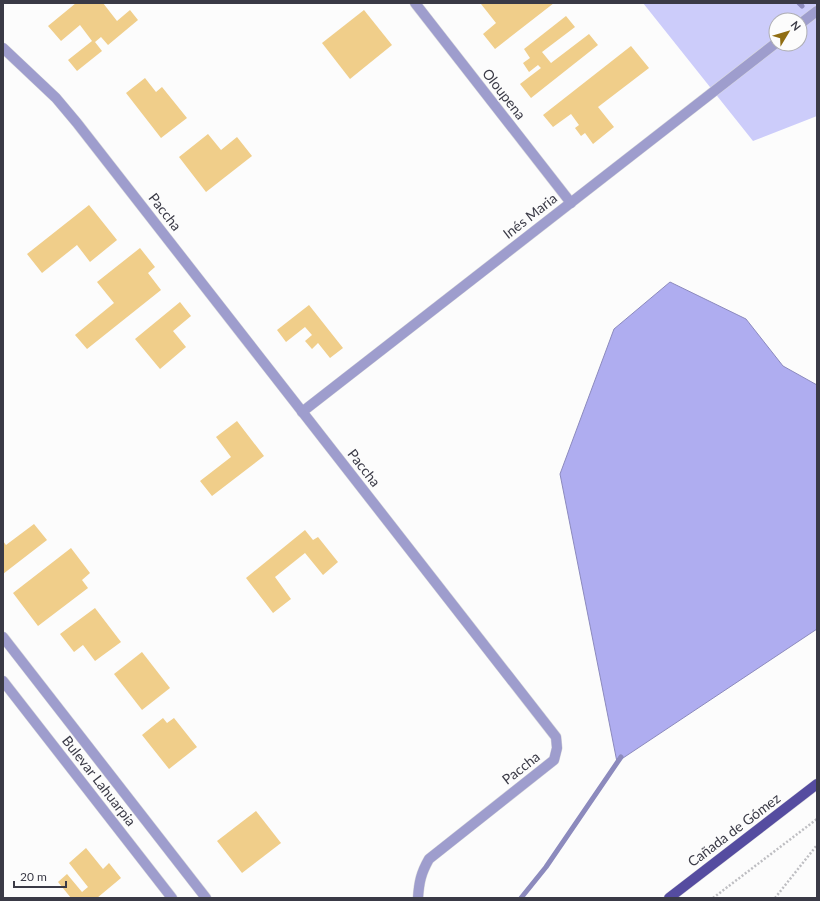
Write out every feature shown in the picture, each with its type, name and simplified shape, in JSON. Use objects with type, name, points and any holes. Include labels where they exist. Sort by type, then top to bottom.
[{"type":"main road","name":"Cañada de Gómez","points":[[669,898],[817,784]]},
{"type":"street","name":"Oloupena","points":[[415,3],[571,203]]},
{"type":"street","points":[[808,18],[817,11]]},
{"type":"street","name":"Paccha","points":[[3,48],[56,98],[77,123],[556,737],[557,748],[554,760],[429,859],[420,881],[418,898]]},
{"type":"street","name":"Inés Maria","points":[[302,412],[768,49]]},
{"type":"street","points":[[3,637],[206,898]]},
{"type":"street","name":"Bulevar Lahuarpia","points":[[3,680],[172,898]]},
{"type":"path","points":[[713,898],[817,819]]},
{"type":"path","points":[[775,898],[817,845]]},
{"type":"shaded area","points":[[643,3],[817,3],[817,116],[753,141]]},
{"type":"shaded area","points":[[670,282],[746,319],[783,366],[817,385],[817,629],[617,762],[560,474],[614,329]]},
{"type":"building","points":[[76,3],[103,3],[117,21],[130,10],[138,20],[108,45],[101,37],[95,42],[102,51],[77,71],[68,60],[92,41],[80,25],[61,41],[48,26]]},
{"type":"building","points":[[554,3],[495,49],[483,34],[496,23],[481,4]]},
{"type":"building","points":[[364,10],[392,45],[350,79],[322,43]]},
{"type":"building","points":[[566,16],[575,27],[542,52],[551,63],[589,34],[598,45],[531,98],[520,84],[541,68],[538,65],[529,72],[523,63],[530,58],[524,49]]},
{"type":"building","points":[[631,46],[649,68],[598,107],[614,127],[593,144],[585,133],[581,136],[575,128],[579,125],[571,114],[553,127],[543,115]]},
{"type":"building","points":[[145,78],[156,92],[162,87],[187,118],[161,138],[126,93]]},
{"type":"building","points":[[208,134],[221,150],[237,137],[252,156],[206,192],[179,157]]},
{"type":"building","points":[[89,205],[117,240],[90,262],[77,245],[42,273],[27,254]]},
{"type":"building","points":[[140,248],[155,267],[148,273],[161,290],[87,349],[75,335],[114,303],[97,282]]},
{"type":"building","points":[[180,302],[191,316],[173,331],[186,347],[160,369],[135,339]]},
{"type":"building","points":[[309,305],[343,348],[330,358],[318,343],[312,349],[305,341],[312,335],[305,327],[286,342],[277,330]]},
{"type":"building","points":[[237,421],[264,456],[212,496],[200,481],[231,457],[216,437]]},
{"type":"building","points":[[34,524],[47,540],[3,574],[3,541],[6,545]]},
{"type":"building","points":[[305,530],[313,540],[318,537],[338,562],[323,575],[305,553],[275,577],[291,599],[273,613],[246,578]]},
{"type":"building","points":[[71,548],[90,573],[82,580],[88,588],[38,626],[13,593]]},
{"type":"building","points":[[95,608],[121,642],[95,661],[83,645],[74,652],[60,634]]},
{"type":"building","points":[[142,652],[170,688],[142,710],[114,674]]},
{"type":"building","points":[[163,718],[167,723],[174,718],[197,747],[169,769],[142,735]]},
{"type":"building","points":[[256,811],[281,843],[242,873],[217,841]]},
{"type":"building","points":[[86,848],[103,869],[109,863],[121,878],[97,898],[71,898],[58,882],[67,874],[82,892],[88,887],[69,863]]},
{"type":"waterway","points":[[799,3],[802,6]]},
{"type":"waterway","points":[[521,898],[546,867],[621,757]]}]
